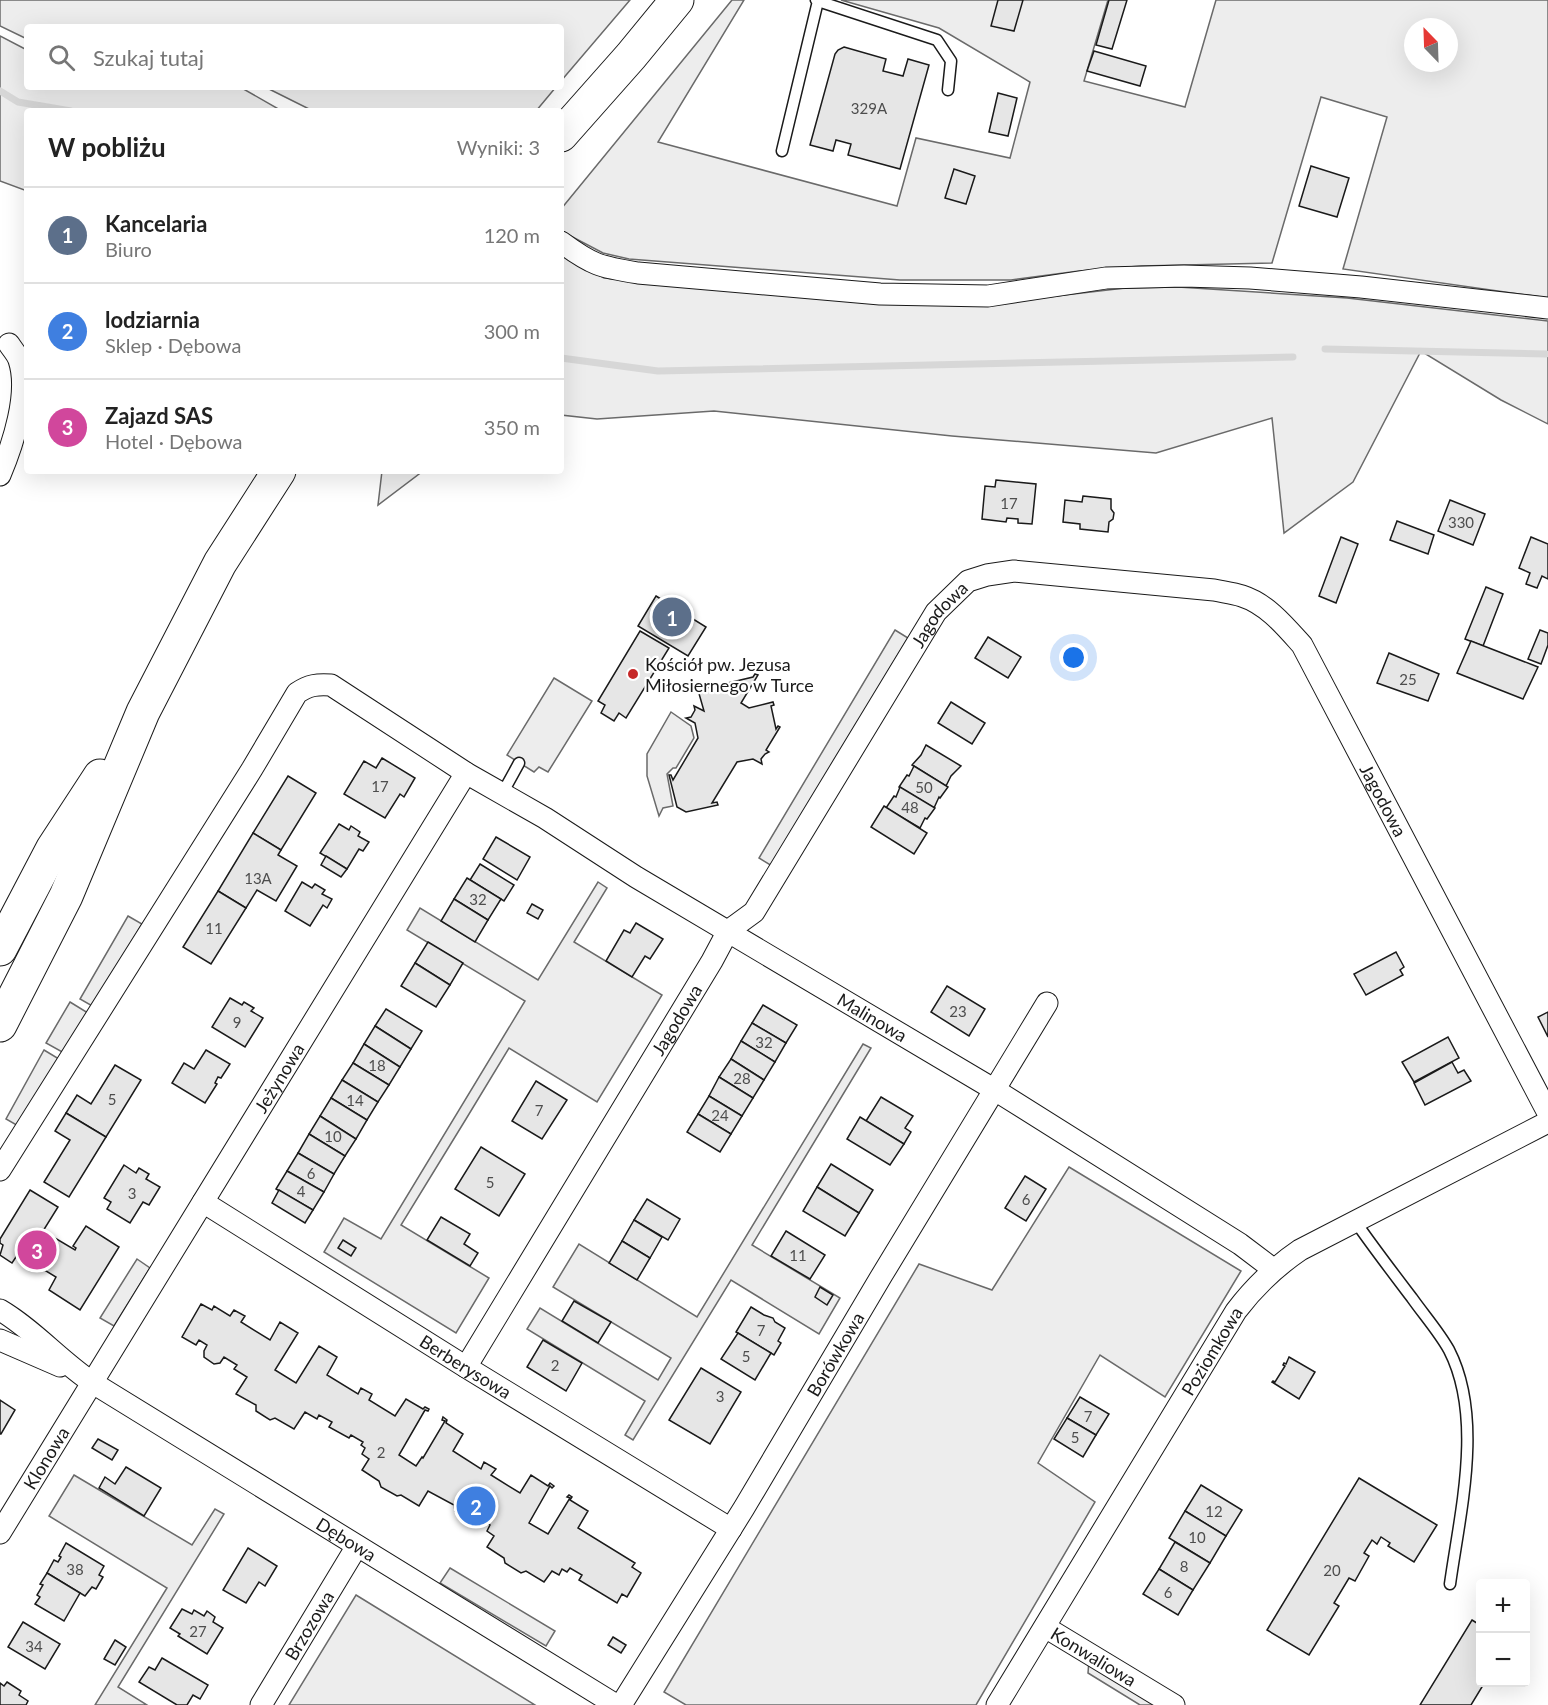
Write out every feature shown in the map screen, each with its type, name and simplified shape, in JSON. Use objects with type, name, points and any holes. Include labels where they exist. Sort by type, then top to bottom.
[{"type":"main road","points":[[564,132],[677,0]]},
{"type":"main road","points":[[0,1025],[66,896],[143,712],[220,563],[277,474]]},
{"type":"main road","points":[[0,949],[53,848],[143,712]]},
{"type":"street","points":[[564,244],[585,260],[602,268],[880,294],[988,296],[1106,278],[1184,276],[1250,278],[1361,287],[1548,308]]},
{"type":"street","points":[[0,475],[14,436],[22,398],[19,358],[9,344]]},
{"type":"street","name":"Jagodowa","points":[[466,1367],[728,931],[754,912],[936,612],[968,581],[987,575],[1014,571],[1214,590],[1243,596],[1266,608],[1302,645],[1548,1113]]},
{"type":"street","name":"Malinowa","points":[[0,1170],[252,769],[297,693],[307,686],[331,685],[466,773],[545,818],[636,877],[995,1090],[1240,1244],[1273,1269]]},
{"type":"street","name":"Jeżynowa","points":[[85,1378],[116,1344],[466,773]]},
{"type":"street","name":"Borówkowa","points":[[621,1705],[731,1529],[1047,1003]]},
{"type":"street","name":"Poziomkowa","points":[[997,1705],[1247,1296],[1273,1269],[1300,1250],[1548,1122]]},
{"type":"street","name":"Berberysowa","points":[[204,1202],[466,1367],[731,1529]]},
{"type":"street","name":"Dębowa","points":[[0,1310],[14,1318],[85,1378]]},
{"type":"street","name":"Dębowa","points":[[0,1340],[85,1378],[616,1705]]},
{"type":"street","name":"Klonowa","points":[[0,1533],[75,1409],[85,1378]]},
{"type":"street","name":"Brzozowa","points":[[261,1705],[357,1546]]},
{"type":"street","name":"Konwaliowa","points":[[1045,1627],[1174,1705]]},
{"type":"lane","points":[[782,151],[817,1],[937,40],[951,61],[948,90]]},
{"type":"lane","points":[[502,794],[519,763]]},
{"type":"lane","points":[[1355,1221],[1437,1332],[1452,1358],[1461,1385],[1467,1436],[1465,1482],[1450,1584]]},
{"type":"shaded area","points":[[0,0],[630,0],[564,77],[564,24],[24,24],[24,38],[0,26]]},
{"type":"shaded area","points":[[732,0],[744,0],[658,142],[897,206],[916,138],[1010,158],[1030,82],[939,28],[841,0],[1108,0],[1084,81],[1185,107],[1216,0],[1548,0],[1548,298],[1343,269],[1387,117],[1321,97],[1272,263],[1141,266],[1011,280],[900,280],[629,259],[603,253],[564,233],[564,205]]},
{"type":"shaded area","points":[[0,36],[24,48],[24,90],[245,90],[277,108],[24,108],[24,190],[0,181]]},
{"type":"shaded area","points":[[271,90],[554,90],[538,108],[307,108]]},
{"type":"shaded area","points":[[564,255],[604,278],[845,298],[1022,300],[1125,288],[1178,287],[1347,298],[1548,321],[1548,424],[1501,400],[1421,351],[1353,482],[1284,533],[1272,418],[1156,453],[952,436],[714,411],[597,419],[564,415]]},
{"type":"shaded area","points":[[382,474],[419,474],[378,505]]},
{"type":"shaded area","points":[[895,630],[908,638],[772,866],[759,858]]},
{"type":"shaded area","points":[[554,678],[592,701],[548,772],[539,767],[534,772],[507,755]]},
{"type":"shaded area","points":[[671,712],[691,726],[694,738],[676,768],[667,774],[673,806],[663,808],[659,816],[647,776],[647,754]]},
{"type":"shaded area","points":[[598,882],[607,888],[574,942],[662,995],[597,1102],[509,1048],[401,1225],[489,1278],[456,1333],[324,1252],[344,1218],[381,1239],[525,1001],[407,930],[420,908],[538,980]]},
{"type":"shaded area","points":[[128,916],[142,924],[94,1007],[80,999]]},
{"type":"shaded area","points":[[70,1002],[88,1013],[64,1053],[46,1043]]},
{"type":"shaded area","points":[[863,1044],[871,1048],[752,1245],[840,1298],[819,1334],[731,1280],[633,1440],[625,1435],[645,1401],[527,1329],[540,1308],[658,1380],[671,1358],[553,1287],[579,1244],[697,1317]]},
{"type":"shaded area","points":[[44,1050],[59,1059],[20,1127],[6,1119]]},
{"type":"shaded area","points":[[1069,1167],[1241,1271],[1165,1397],[1100,1355],[1038,1463],[1095,1502],[976,1705],[686,1705],[664,1692],[919,1264],[992,1290]]},
{"type":"shaded area","points":[[137,1259],[150,1268],[114,1326],[100,1318]]},
{"type":"shaded area","points":[[74,1475],[192,1545],[215,1509],[224,1514],[118,1687],[147,1705],[95,1705],[167,1588],[49,1516]]},
{"type":"shaded area","points":[[450,1568],[555,1631],[546,1646],[440,1583]]},
{"type":"shaded area","points":[[356,1595],[535,1705],[289,1705]]},
{"type":"shaded area","points":[[1089,1660],[1164,1705],[1140,1705],[1088,1673]]},
{"type":"building","points":[[998,0],[1023,0],[1014,31],[991,26]]},
{"type":"building","points":[[1109,0],[1127,0],[1112,49],[1096,45]]},
{"type":"building","points":[[844,47],[886,59],[883,71],[903,76],[908,59],[929,65],[900,169],[848,155],[851,144],[836,140],[833,151],[810,145],[835,54]]},
{"type":"building","points":[[1094,51],[1146,66],[1140,86],[1087,71]]},
{"type":"building","points":[[998,93],[1017,98],[1008,136],[989,132]]},
{"type":"building","points":[[1311,166],[1349,178],[1337,217],[1299,206]]},
{"type":"building","points":[[954,169],[975,176],[966,204],[945,198]]},
{"type":"building","points":[[996,480],[1036,484],[1032,524],[1018,523],[1018,519],[1007,518],[1006,522],[982,519],[985,486],[995,487]]},
{"type":"building","points":[[1083,496],[1111,499],[1111,509],[1114,513],[1113,519],[1109,522],[1108,532],[1080,529],[1080,524],[1063,522],[1065,500],[1082,502]]},
{"type":"building","points":[[1450,500],[1485,514],[1473,545],[1438,531]]},
{"type":"building","points":[[1397,521],[1434,535],[1428,554],[1390,540]]},
{"type":"building","points":[[1341,537],[1358,544],[1336,603],[1319,596]]},
{"type":"building","points":[[1531,537],[1548,544],[1548,579],[1542,576],[1537,588],[1526,584],[1530,573],[1519,568]]},
{"type":"building","points":[[1486,587],[1503,594],[1483,646],[1465,639]]},
{"type":"building","points":[[656,596],[706,627],[688,656],[638,626]]},
{"type":"building","points":[[1540,630],[1548,633],[1548,645],[1541,664],[1528,659]]},
{"type":"building","name":"Kościół pw. Jezusa Miłosiernego w Turce","points":[[640,631],[669,648],[626,718],[619,713],[614,721],[601,713],[605,705],[598,701]]},
{"type":"building","points":[[988,637],[1021,657],[1008,678],[975,658]]},
{"type":"building","points":[[1471,641],[1538,667],[1523,699],[1457,673]]},
{"type":"building","points":[[1389,653],[1439,674],[1428,701],[1377,683]]},
{"type":"building","points":[[755,674],[758,675],[741,703],[749,708],[773,702],[774,705],[771,706],[776,729],[780,727],[766,750],[769,752],[761,759],[762,764],[753,759],[737,762],[712,803],[717,802],[718,805],[686,812],[677,807],[669,775],[673,780],[698,738],[695,723],[686,718],[691,717],[695,710],[694,706],[704,711],[698,690],[753,677]]},
{"type":"building","points":[[951,702],[985,723],[972,744],[938,723]]},
{"type":"building","points":[[926,745],[961,766],[951,776],[946,786],[912,765]]},
{"type":"building","points":[[382,758],[415,778],[404,797],[400,794],[385,818],[344,794],[364,761],[376,768]]},
{"type":"building","points":[[914,766],[948,787],[939,797],[934,808],[899,787]]},
{"type":"building","points":[[288,776],[316,793],[281,850],[253,833]]},
{"type":"building","points":[[900,787],[935,808],[927,819],[925,818],[920,828],[886,808],[894,796],[896,797]]},
{"type":"building","points":[[884,806],[927,833],[914,854],[871,827]]},
{"type":"building","points":[[339,824],[349,830],[351,826],[360,832],[358,836],[369,842],[363,851],[359,849],[347,869],[320,853]]},
{"type":"building","points":[[253,833],[281,850],[278,855],[297,866],[276,901],[257,890],[246,908],[218,891]]},
{"type":"building","points":[[496,837],[530,857],[517,880],[483,859]]},
{"type":"building","points":[[326,856],[347,869],[341,877],[321,865]]},
{"type":"building","points":[[480,864],[514,885],[504,901],[470,880]]},
{"type":"building","points":[[467,878],[501,899],[488,920],[454,899]]},
{"type":"building","points":[[302,882],[312,888],[315,884],[325,890],[322,894],[332,899],[327,908],[323,905],[310,926],[285,911]]},
{"type":"building","points":[[218,891],[246,908],[211,964],[183,947]]},
{"type":"building","points":[[454,899],[488,920],[475,942],[441,921]]},
{"type":"building","points":[[532,904],[543,910],[538,919],[527,913]]},
{"type":"building","points":[[636,923],[663,939],[650,959],[645,956],[632,977],[606,961],[624,930],[630,933]]},
{"type":"building","points":[[428,942],[463,963],[450,985],[415,963]]},
{"type":"building","points":[[1396,952],[1404,967],[1400,970],[1403,975],[1366,995],[1354,974]]},
{"type":"building","points":[[415,963],[450,985],[436,1007],[401,986]]},
{"type":"building","points":[[947,986],[985,1009],[969,1036],[931,1012]]},
{"type":"building","points":[[230,998],[242,1005],[244,1002],[254,1008],[251,1011],[263,1018],[245,1047],[212,1027]]},
{"type":"building","points":[[763,1005],[797,1025],[786,1043],[752,1023]]},
{"type":"building","points":[[386,1009],[422,1031],[411,1049],[375,1026]]},
{"type":"building","points":[[1548,1012],[1548,1037],[1538,1017]]},
{"type":"building","points":[[752,1023],[786,1043],[775,1062],[741,1041]]},
{"type":"building","points":[[375,1026],[411,1049],[400,1067],[364,1044]]},
{"type":"building","points":[[1448,1037],[1459,1058],[1414,1082],[1402,1062]]},
{"type":"building","points":[[741,1041],[775,1062],[764,1080],[731,1059]]},
{"type":"building","points":[[364,1044],[400,1067],[389,1085],[353,1063]]},
{"type":"building","points":[[206,1050],[230,1064],[221,1078],[218,1077],[215,1083],[217,1084],[205,1103],[172,1083],[184,1063],[194,1069]]},
{"type":"building","points":[[731,1059],[764,1080],[753,1098],[719,1077]]},
{"type":"building","points":[[1452,1062],[1458,1073],[1464,1070],[1471,1081],[1425,1105],[1414,1083]]},
{"type":"building","points":[[353,1063],[389,1085],[378,1102],[342,1080]]},
{"type":"building","points":[[115,1065],[141,1080],[106,1137],[66,1113],[77,1095],[91,1104]]},
{"type":"building","points":[[719,1077],[753,1098],[742,1116],[709,1096]]},
{"type":"building","points":[[342,1080],[378,1102],[367,1120],[331,1098]]},
{"type":"building","points":[[536,1081],[567,1100],[542,1139],[512,1121]]},
{"type":"building","points":[[709,1096],[742,1116],[731,1134],[698,1114]]},
{"type":"building","points":[[881,1097],[913,1116],[905,1128],[911,1132],[904,1144],[866,1121]]},
{"type":"building","points":[[331,1098],[367,1120],[356,1139],[320,1116]]},
{"type":"building","points":[[66,1113],[106,1137],[69,1197],[44,1182],[70,1140],[55,1131]]},
{"type":"building","points":[[698,1114],[731,1134],[720,1152],[687,1132]]},
{"type":"building","points":[[320,1116],[356,1139],[345,1156],[309,1134]]},
{"type":"building","points":[[860,1117],[904,1144],[890,1165],[847,1139]]},
{"type":"building","points":[[309,1134],[345,1156],[334,1174],[298,1153]]},
{"type":"building","points":[[481,1147],[525,1174],[499,1216],[455,1189]]},
{"type":"building","points":[[298,1153],[334,1174],[324,1192],[287,1171]]},
{"type":"building","points":[[831,1164],[873,1190],[859,1213],[817,1187]]},
{"type":"building","points":[[124,1165],[136,1173],[139,1168],[149,1174],[146,1179],[160,1187],[149,1205],[143,1202],[130,1223],[107,1209],[111,1202],[104,1198]]},
{"type":"building","points":[[287,1171],[324,1192],[313,1210],[276,1189]]},
{"type":"building","points":[[1025,1176],[1046,1189],[1026,1221],[1005,1208]]},
{"type":"building","points":[[817,1187],[859,1213],[845,1236],[803,1211]]},
{"type":"building","points":[[30,1190],[58,1207],[43,1231],[75,1250],[73,1246],[86,1226],[119,1247],[80,1310],[49,1290],[56,1277],[18,1254],[12,1263],[0,1255],[3,1245],[0,1239]]},
{"type":"building","points":[[279,1190],[313,1210],[305,1223],[272,1203]]},
{"type":"building","points":[[647,1199],[680,1219],[668,1240],[634,1220]]},
{"type":"building","points":[[441,1217],[470,1234],[464,1244],[478,1253],[470,1266],[427,1240]]},
{"type":"building","points":[[634,1220],[662,1237],[650,1258],[622,1241]]},
{"type":"building","points":[[786,1231],[825,1255],[810,1279],[771,1256]]},
{"type":"building","points":[[343,1240],[356,1248],[351,1256],[338,1248]]},
{"type":"building","points":[[622,1241],[650,1258],[637,1280],[609,1263]]},
{"type":"building","points":[[820,1287],[833,1295],[827,1305],[815,1297]]},
{"type":"building","points":[[574,1301],[611,1322],[598,1343],[562,1321]]},
{"type":"building","points":[[201,1304],[212,1310],[214,1306],[230,1316],[234,1310],[245,1316],[241,1322],[270,1340],[280,1322],[298,1333],[275,1370],[296,1383],[319,1346],[337,1357],[327,1375],[358,1394],[361,1388],[372,1394],[369,1400],[395,1416],[406,1399],[423,1409],[425,1407],[429,1409],[425,1410],[399,1455],[416,1466],[445,1421],[442,1420],[443,1417],[447,1420],[446,1423],[463,1434],[453,1451],[481,1469],[484,1462],[496,1469],[491,1475],[520,1493],[531,1475],[548,1486],[550,1483],[554,1486],[552,1488],[550,1486],[529,1523],[548,1534],[570,1498],[567,1497],[569,1495],[572,1497],[570,1500],[588,1511],[578,1528],[635,1563],[632,1567],[641,1573],[627,1597],[622,1594],[617,1603],[579,1580],[582,1575],[570,1568],[567,1572],[562,1569],[559,1575],[552,1571],[544,1582],[526,1571],[521,1573],[487,1547],[494,1536],[487,1531],[490,1525],[486,1522],[472,1515],[466,1518],[455,1511],[454,1505],[428,1491],[419,1506],[381,1487],[379,1481],[362,1470],[369,1459],[362,1454],[365,1448],[361,1445],[363,1442],[351,1435],[349,1438],[329,1427],[332,1422],[319,1415],[317,1419],[305,1412],[294,1429],[275,1418],[270,1420],[256,1411],[256,1405],[236,1394],[247,1377],[234,1369],[237,1365],[224,1357],[220,1363],[214,1364],[204,1357],[207,1345],[199,1340],[196,1345],[182,1337]]},
{"type":"building","points":[[751,1307],[773,1318],[785,1328],[778,1341],[781,1343],[774,1355],[736,1332]]},
{"type":"building","points":[[738,1333],[771,1353],[755,1380],[721,1359]]},
{"type":"building","points":[[543,1340],[582,1363],[566,1391],[527,1367]]},
{"type":"building","points":[[1289,1357],[1315,1372],[1299,1399],[1272,1382],[1275,1382]]},
{"type":"building","points":[[701,1368],[741,1392],[710,1444],[669,1420]]},
{"type":"building","points":[[1080,1397],[1109,1414],[1096,1435],[1067,1418]]},
{"type":"building","points":[[0,1400],[15,1410],[1,1434],[0,1434]]},
{"type":"building","points":[[1067,1418],[1096,1435],[1083,1457],[1054,1439]]},
{"type":"building","points":[[98,1439],[118,1450],[112,1460],[92,1448]]},
{"type":"building","points":[[126,1467],[161,1488],[144,1516],[99,1488],[105,1477],[115,1484]]},
{"type":"building","points":[[1359,1478],[1437,1525],[1414,1562],[1388,1546],[1390,1543],[1381,1537],[1377,1544],[1372,1540],[1364,1553],[1369,1556],[1355,1581],[1349,1578],[1334,1603],[1339,1606],[1309,1655],[1267,1630]]},
{"type":"building","points":[[1201,1485],[1242,1510],[1226,1536],[1185,1511]]},
{"type":"building","points":[[1185,1511],[1226,1536],[1210,1563],[1169,1538]]},
{"type":"building","points":[[1175,1542],[1210,1563],[1193,1590],[1159,1569]]},
{"type":"building","points":[[66,1543],[104,1566],[99,1575],[103,1577],[96,1589],[92,1587],[85,1596],[47,1573],[54,1560],[58,1562]]},
{"type":"building","points":[[248,1548],[277,1566],[265,1586],[259,1582],[246,1603],[223,1590]]},
{"type":"building","points":[[1159,1569],[1193,1590],[1178,1615],[1143,1594]]},
{"type":"building","points":[[47,1573],[80,1593],[64,1621],[35,1604],[40,1597],[37,1595],[43,1585],[40,1584]]},
{"type":"building","points":[[182,1609],[192,1614],[194,1610],[204,1616],[207,1611],[215,1617],[213,1622],[223,1628],[207,1654],[178,1636],[180,1634],[170,1628]]},
{"type":"building","points":[[1472,1620],[1476,1622],[1476,1687],[1482,1687],[1471,1705],[1420,1705]]},
{"type":"building","points":[[23,1622],[60,1644],[45,1669],[8,1647]]},
{"type":"building","points":[[613,1637],[626,1645],[621,1653],[608,1645]]},
{"type":"building","points":[[115,1640],[126,1647],[115,1665],[104,1659]]},
{"type":"building","points":[[162,1658],[208,1685],[200,1699],[193,1695],[187,1705],[177,1705],[139,1682],[149,1667],[155,1670]]},
{"type":"building","points":[[7,1682],[21,1691],[19,1695],[28,1701],[26,1705],[0,1705],[0,1683],[4,1686]]},
{"type":"waterway","points":[[0,91],[18,102],[53,108]]},
{"type":"waterway","points":[[1325,349],[1546,354]]},
{"type":"waterway","points":[[564,358],[658,371],[1293,357]]},
{"type":"place","name":"Kancelaria","points":[[672,617]]},
{"type":"place","name":"Kościół pw. Jezusa Miłosiernego w Turce","points":[[633,674]]},
{"type":"place","name":"Zajazd SAS","points":[[37,1250]]},
{"type":"place","name":"lodziarnia","points":[[476,1506]]}]
